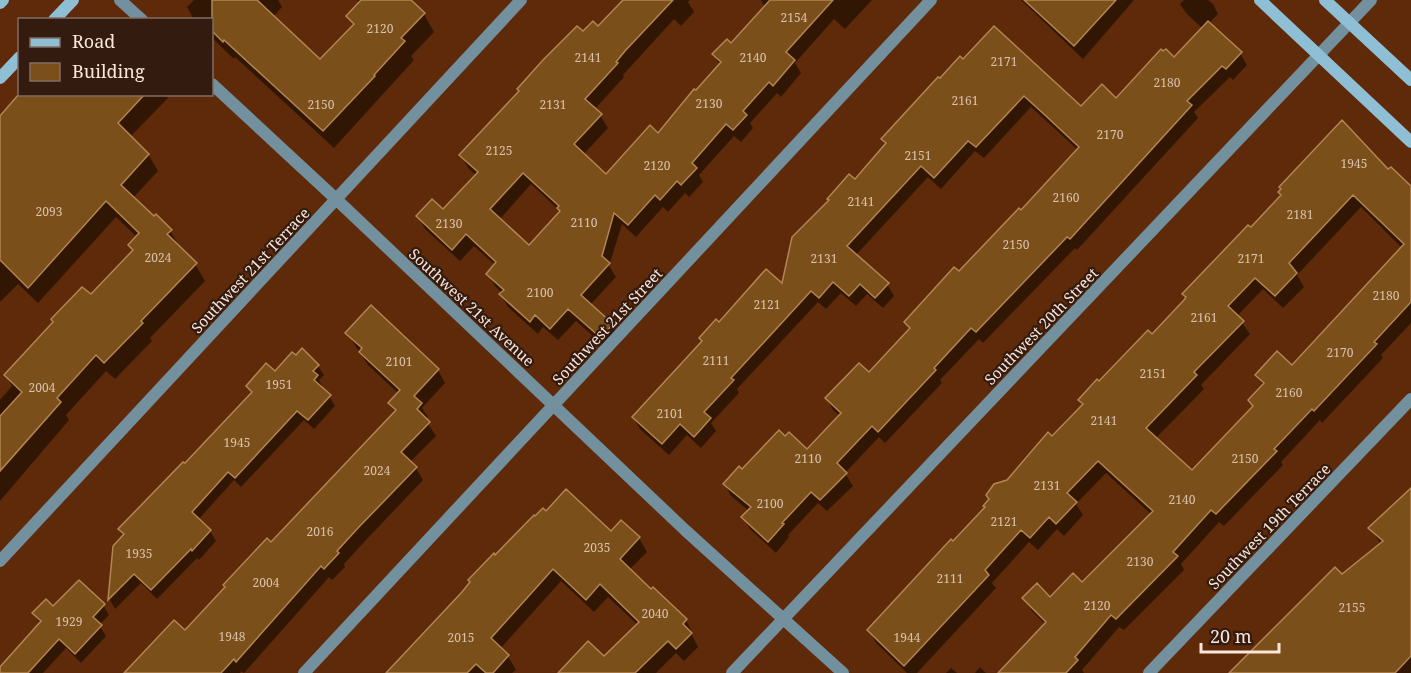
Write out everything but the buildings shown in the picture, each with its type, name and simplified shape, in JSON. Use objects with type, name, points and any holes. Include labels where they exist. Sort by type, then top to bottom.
[{"type":"main road","points":[[56,18],[73,0]]},
{"type":"main road","points":[[1260,0],[1411,142]]},
{"type":"main road","points":[[1324,0],[1411,80]]},
{"type":"main road","points":[[0,78],[18,59]]},
{"type":"street","points":[[120,0],[140,18]]},
{"type":"street","name":"Southwest 21st Terrace","points":[[0,561],[521,0]]},
{"type":"street","name":"Southwest 21st Street","points":[[304,673],[931,0]]},
{"type":"street","name":"Southwest 20th Street","points":[[732,673],[1371,0]]},
{"type":"street","name":"Southwest 21st Avenue","points":[[213,85],[686,530],[843,673]]},
{"type":"street","name":"Southwest 19th Terrace","points":[[1149,673],[1411,399]]}]
